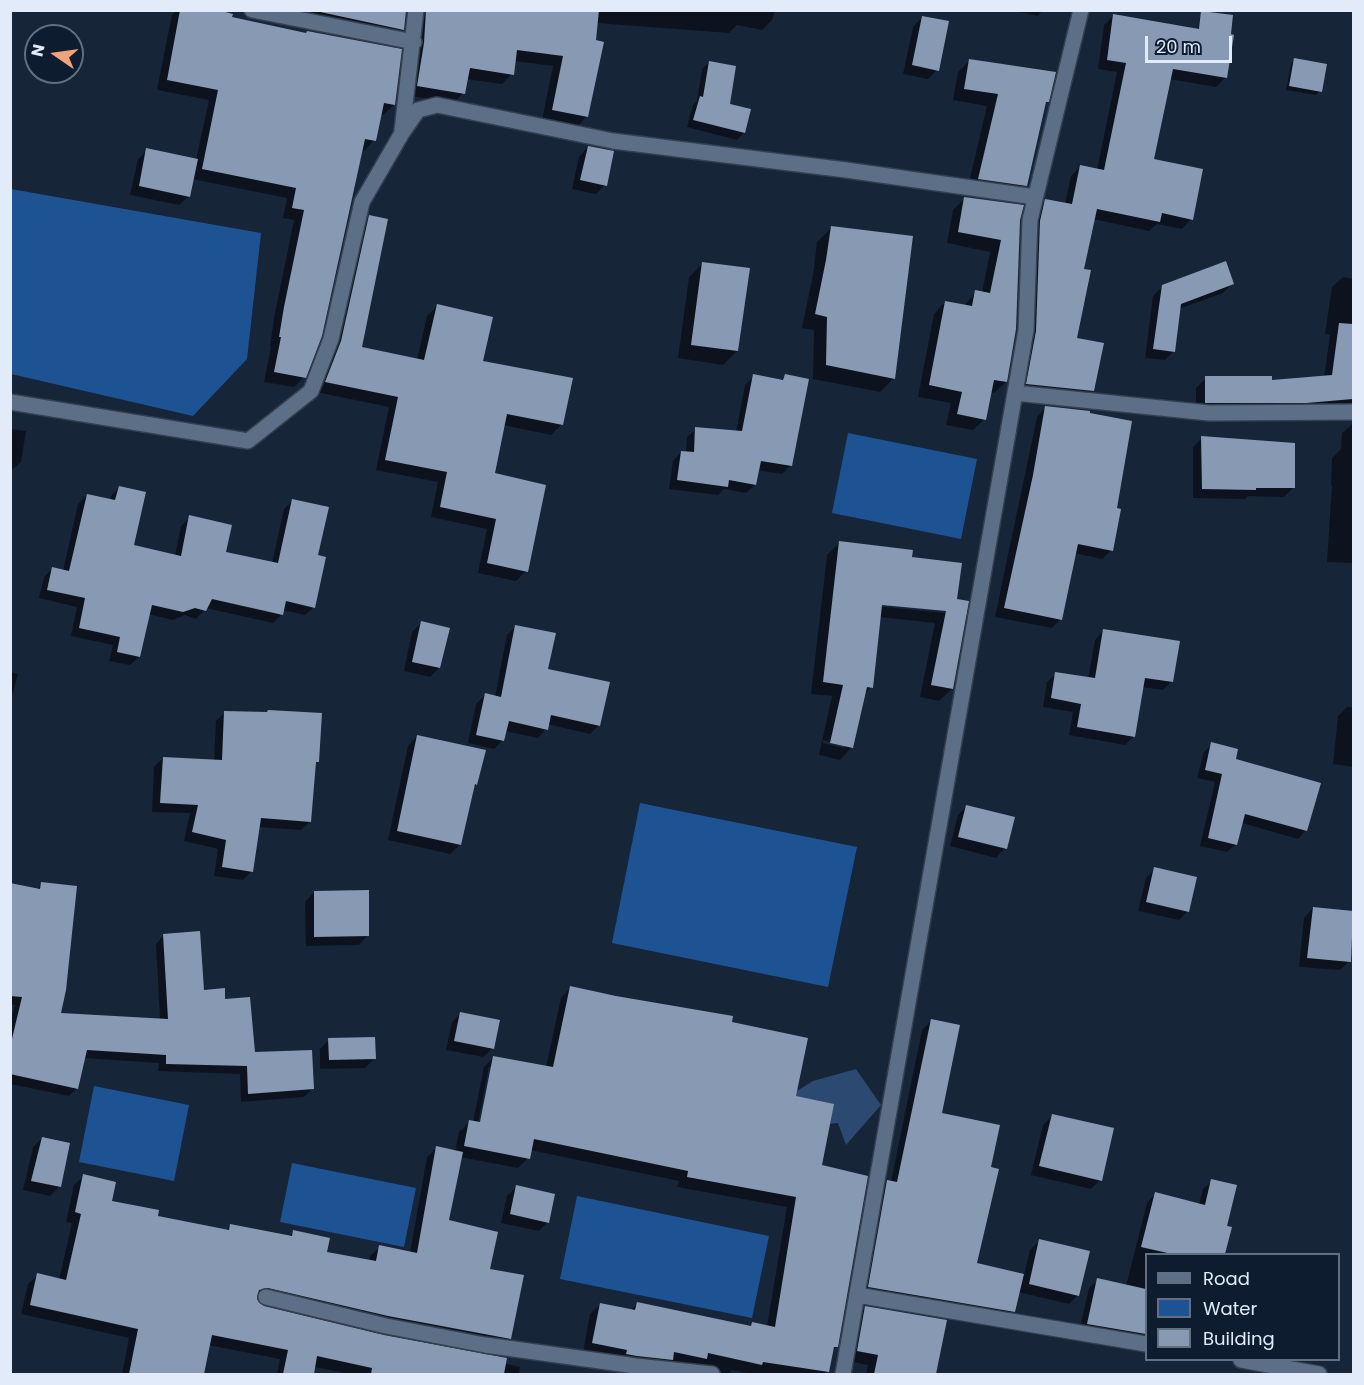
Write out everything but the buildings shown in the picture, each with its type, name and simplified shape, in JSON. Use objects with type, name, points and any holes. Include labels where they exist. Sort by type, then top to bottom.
[{"type":"street","points":[[252,10],[414,42]]},
{"type":"street","points":[[402,133],[416,10]]},
{"type":"street","points":[[843,1374],[1026,330],[1030,220],[1081,10]]},
{"type":"street","points":[[10,402],[248,441],[311,391],[331,339],[362,202],[418,110],[437,105],[613,141],[846,170],[1035,197]]},
{"type":"street","points":[[1015,393],[1209,413],[1353,412]]},
{"type":"street","points":[[857,1295],[1145,1344]]},
{"type":"street","points":[[266,1297],[386,1326],[485,1345],[712,1374]]},
{"type":"street","points":[[1251,1361],[1319,1374]]},
{"type":"shaded area","points":[[856,1069],[881,1105],[846,1145],[838,1123],[791,1128],[792,1094],[813,1081]]},
{"type":"water","points":[[11,189],[261,233],[247,359],[193,416],[11,374]]},
{"type":"water","points":[[848,433],[977,459],[961,539],[832,513]]},
{"type":"water","points":[[640,803],[857,847],[828,987],[612,943]]},
{"type":"water","points":[[94,1086],[189,1105],[174,1181],[79,1162]]},
{"type":"water","points":[[292,1163],[416,1188],[404,1247],[280,1222]]},
{"type":"water","points":[[577,1196],[769,1236],[752,1318],[560,1279]]}]
